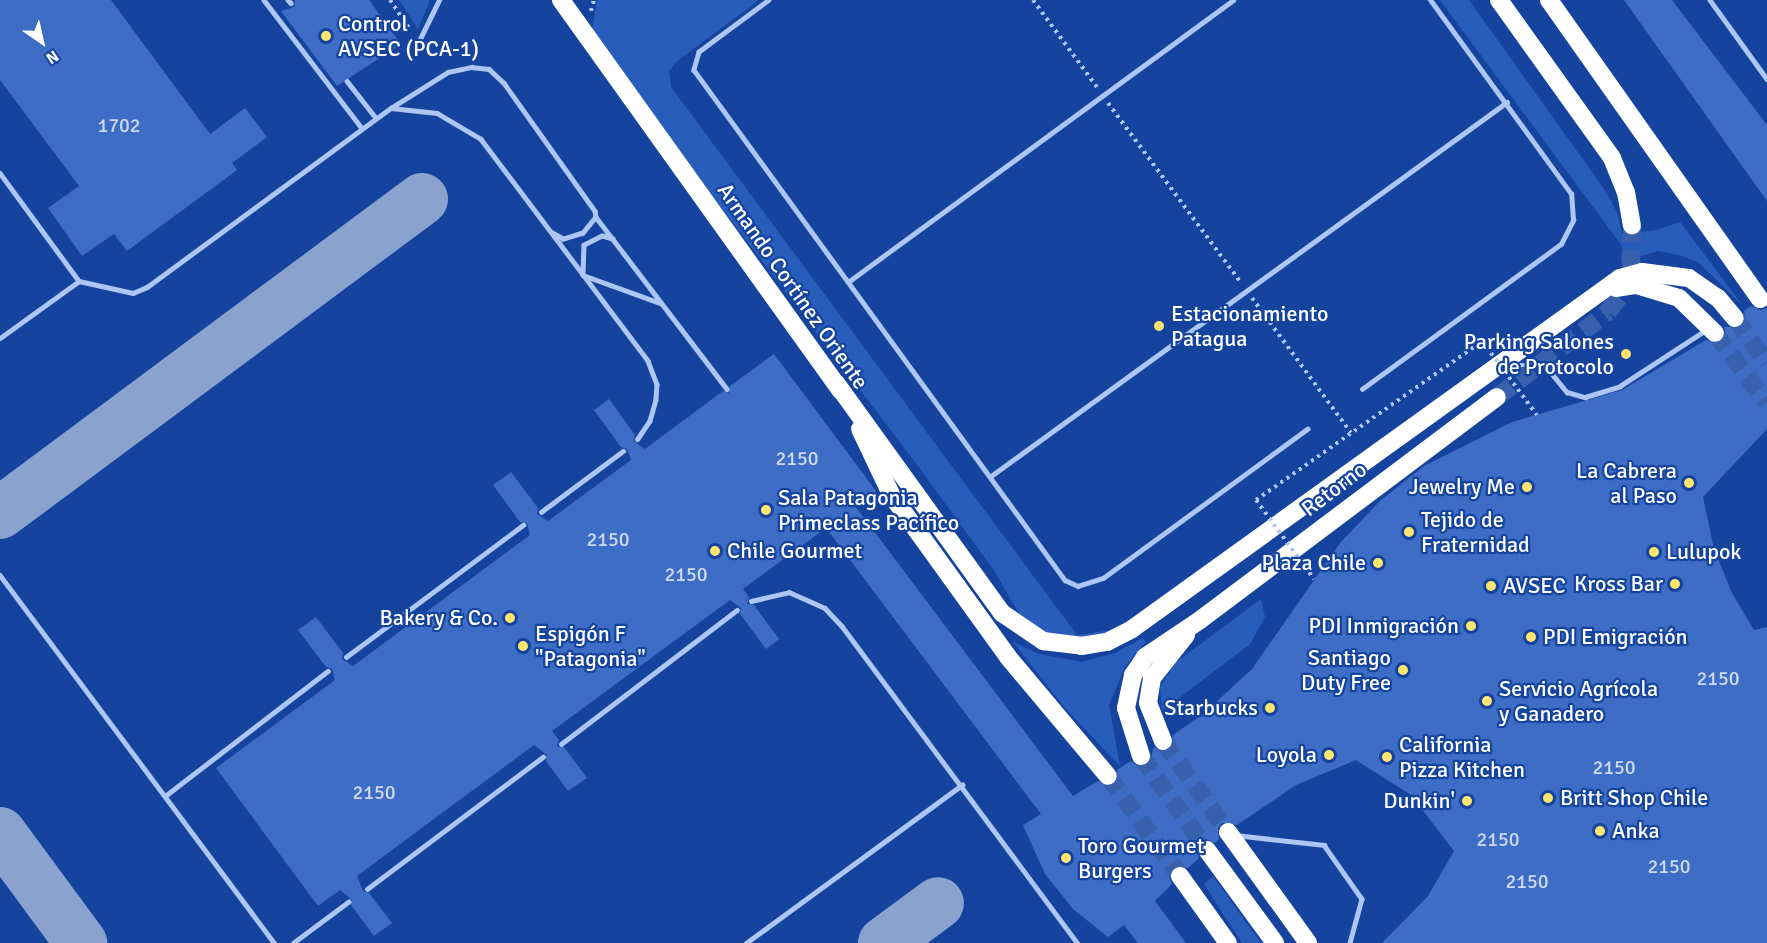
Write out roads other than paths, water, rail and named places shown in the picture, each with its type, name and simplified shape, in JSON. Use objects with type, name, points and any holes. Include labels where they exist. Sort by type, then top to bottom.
[{"type":"highway","name":"Armando Cortínez Oriente","points":[[561,0],[836,382],[892,496],[1008,657],[1108,776]]},
{"type":"highway","points":[[1499,0],[1612,158],[1626,192],[1632,225]]},
{"type":"highway","points":[[1549,0],[1760,299]]},
{"type":"highway","points":[[836,382],[1002,613],[1043,641],[1081,646],[1107,642],[1132,629],[1591,296],[1620,278],[1642,272],[1666,273],[1689,278],[1706,288],[1735,318]]},
{"type":"highway","points":[[1591,296],[1636,285],[1655,289],[1680,298],[1712,330]]},
{"type":"highway","name":"Retorno","points":[[1140,756],[1126,708],[1133,675],[1145,657],[1200,620],[1497,397]]},
{"type":"highway","name":"Retorno","points":[[1163,741],[1148,703],[1152,678],[1200,620]]},
{"type":"highway","points":[[1230,833],[1308,943]]},
{"type":"highway","points":[[1207,850],[1275,943]]},
{"type":"highway","points":[[1180,876],[1228,943]]},
{"type":"lane","points":[[264,0],[362,128]]},
{"type":"lane","points":[[419,42],[439,0]]},
{"type":"lane","points":[[769,0],[699,52],[694,70],[1065,580],[1078,586],[1090,585],[1307,429]]},
{"type":"lane","points":[[848,282],[1233,0]]},
{"type":"lane","points":[[1362,389],[1550,252],[1570,232],[1571,194],[1507,102],[1430,0]]},
{"type":"lane","points":[[1710,0],[1767,79]]},
{"type":"lane","points":[[0,173],[79,281],[120,293],[134,293],[147,287],[376,118],[448,72],[471,67],[489,69],[504,83],[596,218],[727,389]]},
{"type":"lane","points":[[347,81],[376,118]]},
{"type":"lane","points":[[991,476],[1507,102]]},
{"type":"lane","points":[[391,108],[437,113],[468,128],[481,139],[583,274],[653,372],[657,384],[654,411],[638,440]]},
{"type":"lane","points":[[552,233],[563,239],[575,238],[596,218]]},
{"type":"lane","points":[[583,274],[584,245],[602,236],[613,239]]},
{"type":"lane","points":[[583,274],[601,284],[660,303]]},
{"type":"lane","points":[[0,338],[79,281]]},
{"type":"lane","points":[[1492,368],[1545,365],[1567,392],[1585,397],[1620,386],[1712,330]]},
{"type":"lane","points":[[541,512],[623,451]]},
{"type":"lane","points":[[346,657],[523,525]]},
{"type":"lane","points":[[0,575],[274,943]]},
{"type":"lane","points":[[751,601],[789,592],[825,608],[843,626],[1077,943]]},
{"type":"lane","points":[[561,744],[737,610]]},
{"type":"lane","points":[[165,796],[328,671]]},
{"type":"lane","points":[[367,889],[543,757]]},
{"type":"lane","points":[[746,943],[962,785]]},
{"type":"lane","points":[[1230,833],[1257,834],[1324,845],[1362,899],[1350,943]]},
{"type":"lane","points":[[293,943],[348,902]]},
{"type":"tunnel","points":[[1497,397],[1608,312],[1623,292],[1631,269],[1632,225]]},
{"type":"tunnel","points":[[1735,318],[1767,363]]},
{"type":"tunnel","points":[[1715,333],[1767,403]]},
{"type":"tunnel","points":[[1163,741],[1228,832]]},
{"type":"tunnel","points":[[1141,756],[1207,850]]},
{"type":"tunnel","points":[[1108,776],[1180,876]]},
{"type":"place","name":"Control AVSEC (PCA-1)","points":[[326,36]]},
{"type":"place","name":"Estacionamiento Patagua","points":[[1159,326]]},
{"type":"place","name":"Parking Salones de Protocolo","points":[[1626,354]]},
{"type":"place","name":"La Cabrera al Paso","points":[[1689,483]]},
{"type":"place","name":"Jewelry Me","points":[[1527,487]]},
{"type":"place","name":"Sala Patagonia Primeclass Pacífico","points":[[766,510]]},
{"type":"place","name":"Tejido de Fraternidad","points":[[1409,532]]},
{"type":"place","name":"Chile Gourmet","points":[[715,551]]},
{"type":"place","name":"Lulupok","points":[[1654,552]]},
{"type":"place","name":"Plaza Chile","points":[[1378,563]]},
{"type":"place","name":"Kross Bar","points":[[1675,584]]},
{"type":"place","name":"AVSEC","points":[[1491,586]]},
{"type":"place","name":"Bakery & Co.","points":[[510,618]]},
{"type":"place","name":"PDI Inmigración","points":[[1471,626]]},
{"type":"place","name":"PDI Emigración","points":[[1531,637]]},
{"type":"place","name":"Espigón F \"Patagonia\"","points":[[523,646]]},
{"type":"place","name":"Santiago Duty Free","points":[[1403,670]]},
{"type":"place","name":"Servicio Agrícola y Ganadero","points":[[1487,701]]},
{"type":"place","name":"Starbucks","points":[[1270,708]]},
{"type":"place","name":"Loyola","points":[[1329,755]]},
{"type":"place","name":"California Pizza Kitchen","points":[[1387,757]]},
{"type":"place","name":"Britt Shop Chile","points":[[1548,798]]},
{"type":"place","name":"Dunkin'","points":[[1467,801]]},
{"type":"place","name":"Anka","points":[[1600,831]]},
{"type":"place","name":"Toro Gourmet Burgers","points":[[1066,858]]}]
